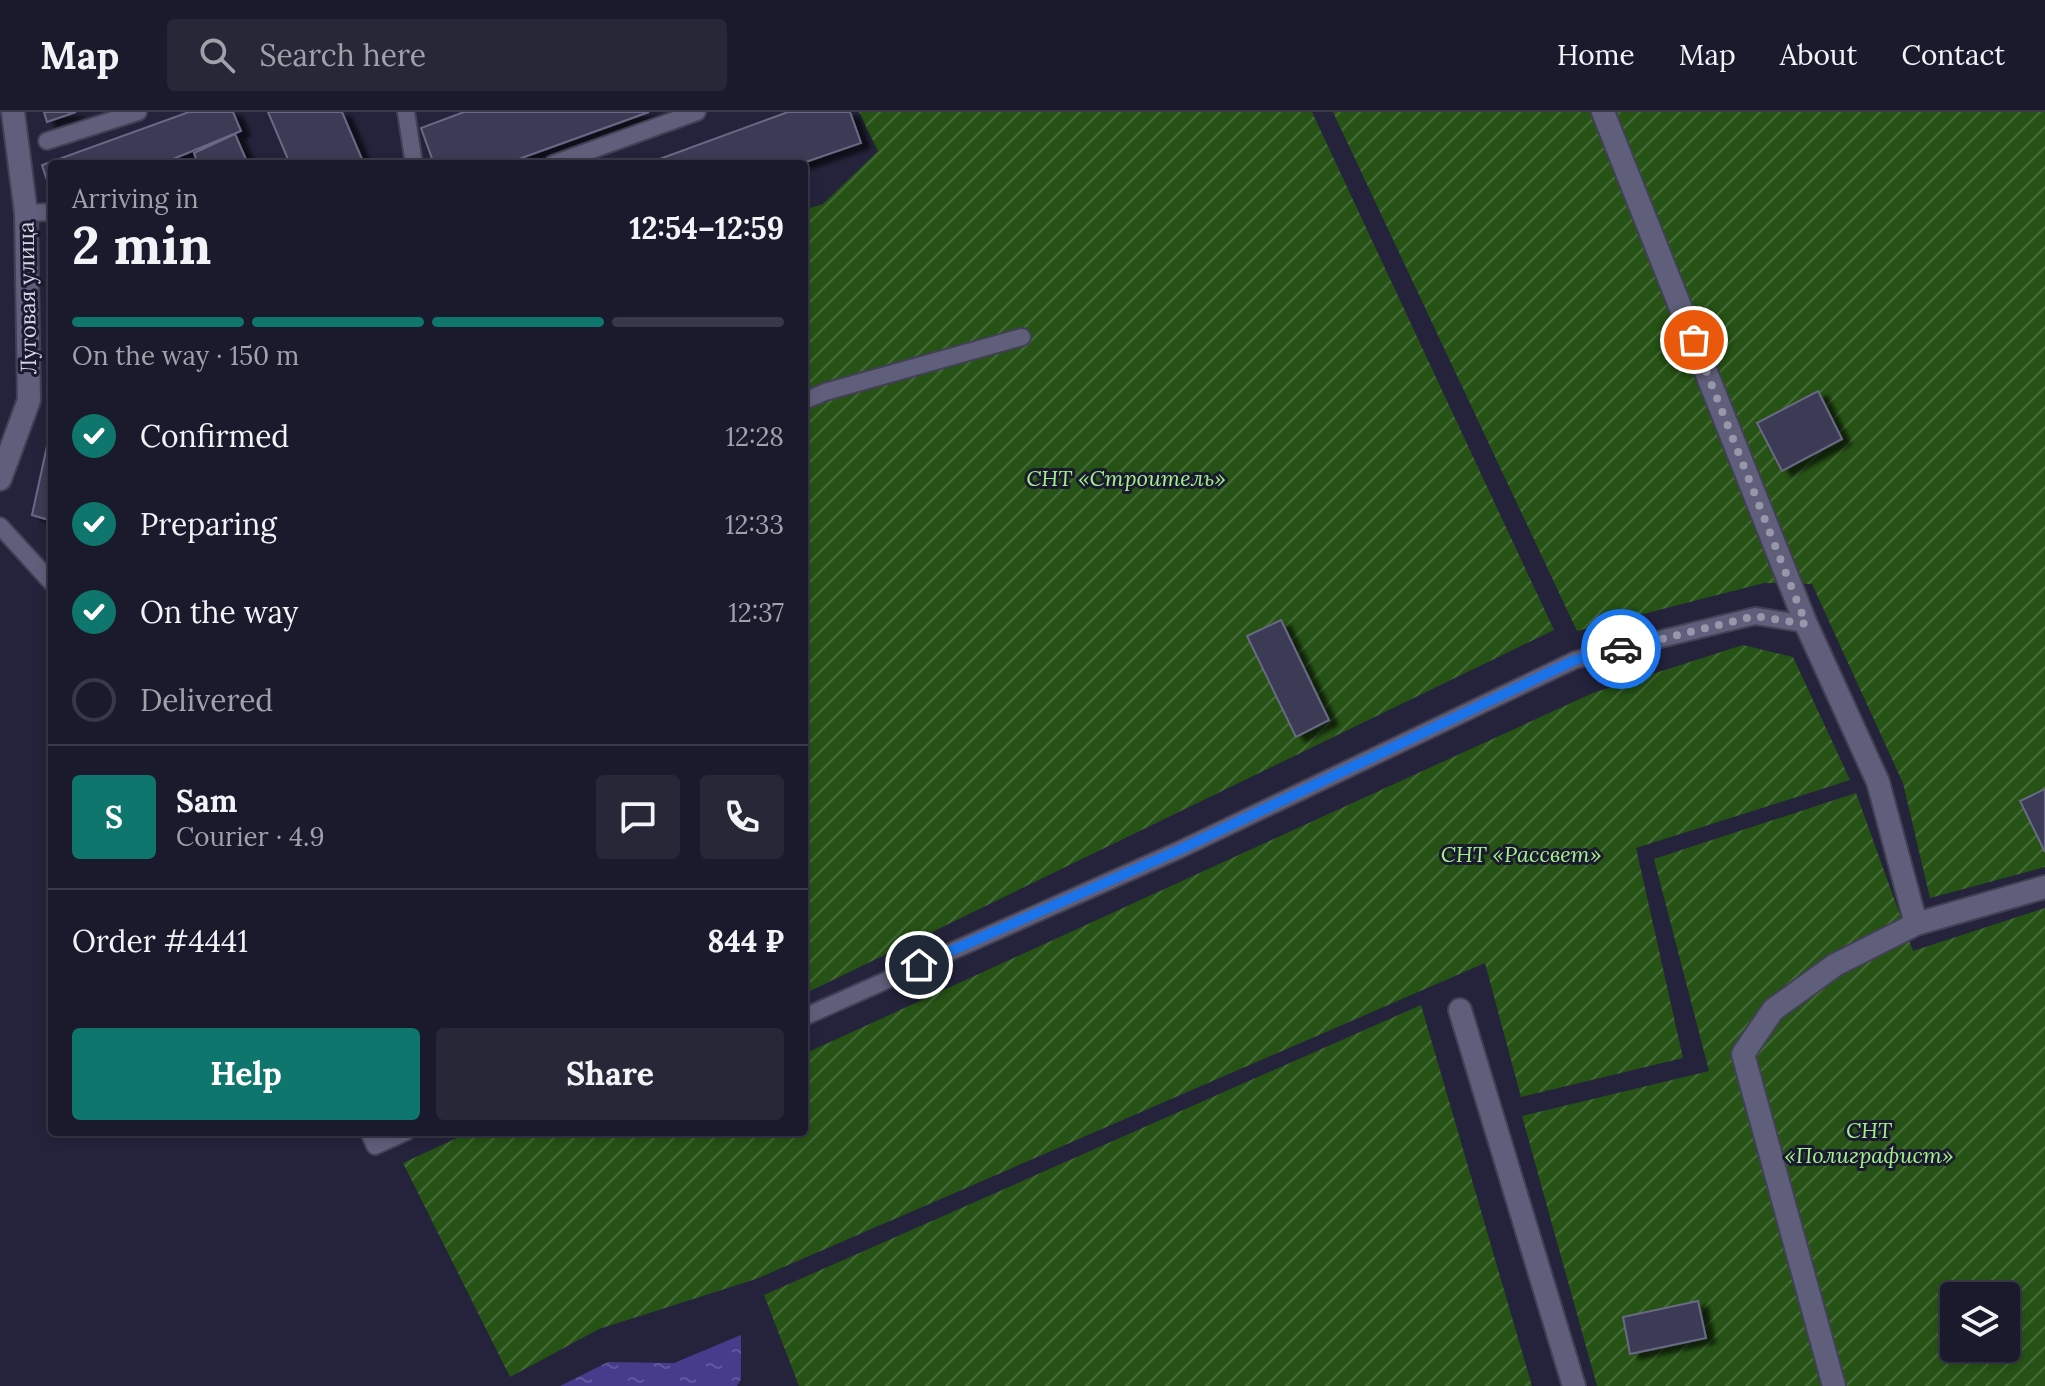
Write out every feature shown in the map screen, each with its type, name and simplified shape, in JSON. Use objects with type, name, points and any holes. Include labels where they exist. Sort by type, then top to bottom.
[{"type":"street","name":"Луговая улица","points":[[0,479],[29,400],[26,213],[13,112]]},
{"type":"street","points":[[1603,112],[1806,624],[1878,782],[1916,924]]},
{"type":"street","points":[[1834,1386],[1743,1054],[1773,1010],[1835,965],[1916,924],[2045,887]]},
{"type":"street","points":[[1460,1010],[1574,1386]]},
{"type":"lane","points":[[47,141],[138,112]]},
{"type":"lane","points":[[406,112],[413,160]]},
{"type":"lane","points":[[564,160],[697,112]]},
{"type":"lane","points":[[26,213],[48,212]]},
{"type":"lane","points":[[808,399],[1022,337]]},
{"type":"lane","points":[[0,526],[48,579]]},
{"type":"lane","points":[[808,1015],[1179,850],[1575,660],[1755,616],[1806,624]]},
{"type":"lane","points":[[371,1136],[375,1146],[397,1136]]},
{"type":"green space","name":"СНТ «Строитель»","points":[[859,112],[1312,112],[1554,630],[808,992],[808,209],[823,204],[878,151]]},
{"type":"green space","points":[[1333,112],[2045,112],[2045,867],[1930,898],[1903,783],[1812,584],[1764,583],[1577,631]]},
{"type":"green space","name":"СНТ «Рассвет»","points":[[1743,645],[1793,657],[1850,780],[1636,848],[1683,1058],[1521,1097],[1485,963],[756,1279],[599,1329],[510,1377],[403,1163],[461,1136],[808,1136],[808,1052],[1593,693]]},
{"type":"green space","name":"СНТ «Полиграфист»","points":[[1856,793],[1913,951],[2045,908],[2045,1386],[1597,1386],[1522,1116],[1709,1071],[1654,859]]},
{"type":"green space","points":[[1421,1005],[1532,1386],[799,1386],[764,1295]]},
{"type":"water","points":[[741,1335],[741,1379],[737,1386],[560,1386],[608,1362],[674,1363]]},
{"type":"building","points":[[44,112],[76,112],[47,122]]},
{"type":"building","points":[[189,112],[233,112],[241,131],[171,160],[56,160]]},
{"type":"building","points":[[268,112],[342,112],[362,160],[288,160]]},
{"type":"building","points":[[464,112],[649,112],[516,160],[433,160],[421,128]]},
{"type":"building","points":[[788,112],[850,112],[861,143],[808,161],[657,160]]},
{"type":"building","points":[[235,134],[246,160],[197,160],[194,153]]},
{"type":"building","points":[[48,163],[48,184],[42,165]]},
{"type":"building","points":[[1818,391],[1842,439],[1782,471],[1757,423]]},
{"type":"building","points":[[48,441],[48,520],[32,515]]},
{"type":"building","points":[[1281,620],[1329,720],[1296,737],[1247,636]]},
{"type":"building","points":[[2045,789],[2045,852],[2020,801]]},
{"type":"building","points":[[1698,1301],[1706,1338],[1630,1354],[1623,1317]]},
{"type":"way so far","points":[[1621,649],[1755,616],[1806,624],[1694,340]]},
{"type":"route","points":[[919,965],[1179,850],[1575,660],[1621,649]]}]
